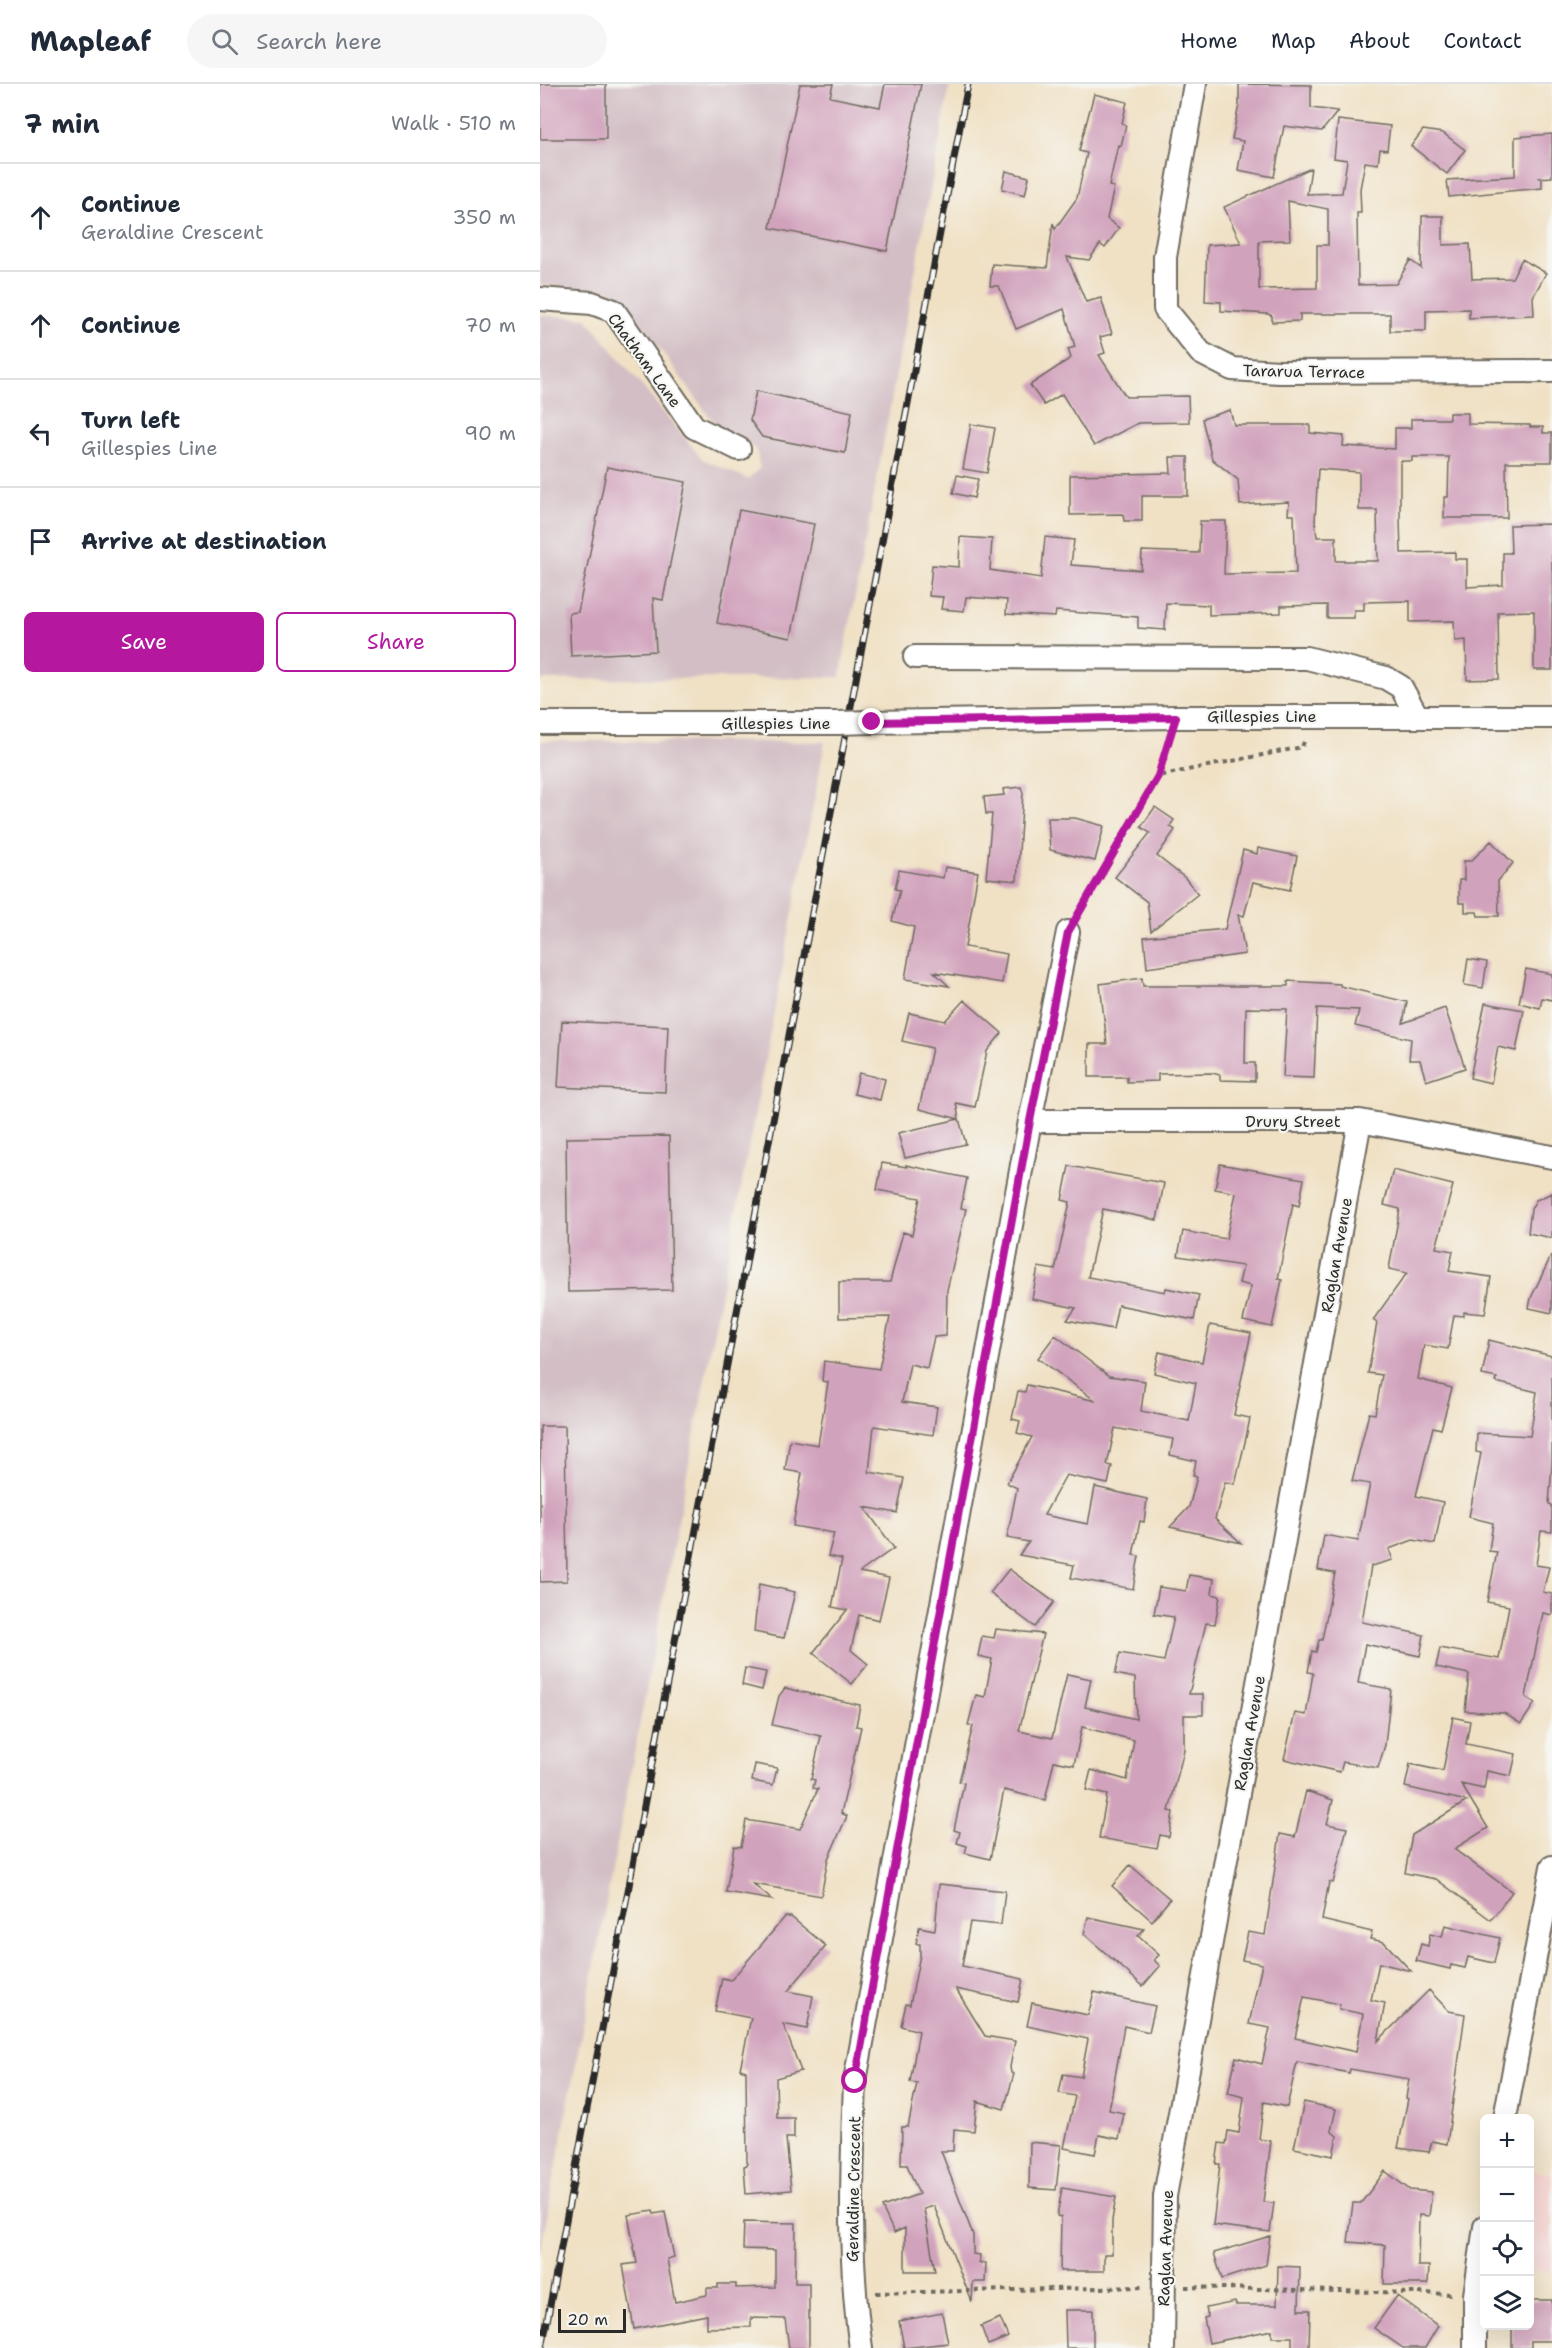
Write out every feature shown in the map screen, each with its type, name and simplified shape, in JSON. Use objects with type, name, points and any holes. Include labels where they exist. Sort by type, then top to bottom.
[{"type":"street","name":"Tararua Terrace","points":[[1195,84],[1165,257],[1165,309],[1201,353],[1232,369],[1279,372],[1552,371]]},
{"type":"street","name":"Chatham Lane","points":[[540,299],[592,303],[614,311],[694,427],[739,449]]},
{"type":"street","points":[[915,657],[1307,658],[1386,678],[1401,687],[1417,716]]},
{"type":"street","name":"Gillespies Line","points":[[540,723],[837,723],[1313,716],[1552,717]]},
{"type":"street","name":"Geraldine Crescent","points":[[861,2348],[853,2294],[851,2226],[855,2081],[1030,1121],[1068,932]]},
{"type":"street","name":"Drury Street","points":[[1030,1121],[1360,1121],[1552,1156]]},
{"type":"street","name":"Raglan Avenue","points":[[1163,2348],[1165,2196],[1360,1121]]},
{"type":"street","points":[[1506,2114],[1552,1867]]},
{"type":"street","points":[[1475,2348],[1475,2295],[1480,2261]]},
{"type":"path","points":[[1158,776],[1302,747],[1313,716]]},
{"type":"path","points":[[1068,932],[1158,776],[1176,717]]},
{"type":"shaded area","points":[[540,84],[950,84],[840,677],[540,680],[540,315],[586,318],[702,459],[748,479],[760,468],[756,449],[717,427],[622,297],[606,291],[540,285]]},
{"type":"shaded area","points":[[540,741],[825,742],[540,2253]]},
{"type":"shaded area","points":[[1534,2171],[1552,2174],[1552,2272],[1534,2271]]},
{"type":"building","points":[[540,84],[606,84],[606,139],[540,139]]},
{"type":"building","points":[[800,84],[833,84],[830,97],[880,107],[885,84],[921,84],[887,251],[770,228]]},
{"type":"building","points":[[1239,84],[1311,85],[1311,108],[1338,111],[1322,131],[1284,126],[1274,177],[1238,170],[1243,141],[1232,139],[1239,105]]},
{"type":"building","points":[[1094,94],[1127,102],[1122,123],[1126,125],[1121,146],[1118,145],[1109,186],[1114,187],[1107,219],[1119,228],[1105,248],[1100,244],[1089,260],[1067,257],[1086,302],[1101,298],[1112,334],[1100,337],[1105,353],[1099,355],[1126,397],[1188,396],[1189,422],[1138,423],[1094,446],[1062,394],[1044,405],[1030,385],[1071,358],[1068,349],[1075,347],[1064,309],[1016,329],[999,286],[990,286],[992,264],[1047,268],[1053,223],[1055,229],[1077,198],[1087,153],[1079,151]]},
{"type":"building","points":[[1338,120],[1390,126],[1387,150],[1380,149],[1378,164],[1365,162],[1360,189],[1361,213],[1357,213],[1358,285],[1396,284],[1410,260],[1421,268],[1422,216],[1443,216],[1443,245],[1470,244],[1472,279],[1512,278],[1522,259],[1546,273],[1533,297],[1534,315],[1469,318],[1469,309],[1426,310],[1426,331],[1390,331],[1390,314],[1300,314],[1300,321],[1272,322],[1272,316],[1268,314],[1221,311],[1221,302],[1205,301],[1207,245],[1241,243],[1224,207],[1311,168],[1307,194],[1342,193],[1347,160],[1334,158]],"holes":[[[1288,201],[1328,209],[1328,245],[1317,245],[1317,288],[1259,289],[1259,241],[1290,240]]]},
{"type":"building","points":[[1423,130],[1443,133],[1465,150],[1447,174],[1411,146]]},
{"type":"building","points":[[1552,134],[1552,177],[1538,178],[1542,178],[1542,188],[1449,197],[1447,180],[1515,176],[1515,137]]},
{"type":"building","points":[[1006,171],[1029,177],[1025,195],[1002,189]]},
{"type":"building","points":[[756,391],[852,412],[845,453],[762,437],[750,420]]},
{"type":"building","points":[[1230,410],[1234,425],[1310,425],[1310,433],[1344,436],[1343,446],[1395,449],[1395,428],[1411,428],[1411,419],[1449,419],[1449,413],[1468,413],[1468,424],[1530,425],[1530,427],[1543,427],[1543,433],[1552,433],[1552,462],[1506,462],[1507,518],[1444,518],[1444,497],[1448,497],[1449,457],[1412,457],[1412,461],[1400,461],[1400,519],[1401,553],[1455,552],[1455,559],[1467,559],[1467,587],[1503,585],[1503,553],[1511,553],[1510,525],[1552,524],[1552,670],[1534,670],[1534,611],[1498,612],[1499,679],[1467,680],[1466,640],[1455,641],[1454,621],[1410,622],[1410,601],[1364,602],[1364,610],[1354,610],[1354,618],[1327,618],[1327,605],[1281,606],[1281,613],[1209,615],[1209,605],[1166,603],[1165,630],[1138,628],[1138,617],[1056,611],[1055,617],[1006,614],[1007,600],[966,597],[964,611],[941,609],[943,597],[929,596],[932,565],[959,567],[960,537],[992,539],[990,570],[1041,578],[1045,537],[1074,540],[1071,565],[1141,570],[1142,551],[1199,553],[1200,521],[1226,521],[1224,574],[1296,573],[1294,515],[1288,515],[1289,502],[1240,505],[1238,480],[1212,459],[1202,419]],"holes":[[[1318,469],[1359,472],[1359,510],[1377,510],[1378,561],[1336,561],[1336,537],[1317,537],[1315,521]]]},
{"type":"building","points":[[971,424],[995,428],[987,473],[963,469]]},
{"type":"building","points":[[1170,457],[1188,457],[1188,496],[1142,496],[1142,521],[1124,521],[1123,514],[1070,515],[1070,475],[1171,473]]},
{"type":"building","points":[[607,467],[686,482],[663,600],[653,598],[656,651],[571,656],[569,613],[578,612]]},
{"type":"building","points":[[957,475],[978,479],[974,498],[953,493]]},
{"type":"building","points":[[739,510],[814,524],[791,638],[717,623]]},
{"type":"building","points":[[1021,787],[1023,793],[1017,881],[986,878],[992,814],[986,814],[984,797],[1004,795],[1003,789]]},
{"type":"building","points":[[1155,807],[1174,820],[1170,826],[1175,830],[1157,856],[1185,878],[1198,894],[1151,931],[1147,902],[1115,877],[1150,833],[1141,827]]},
{"type":"building","points":[[1048,818],[1075,818],[1104,826],[1095,861],[1050,850]]},
{"type":"building","points":[[1491,841],[1513,863],[1498,881],[1499,916],[1478,916],[1477,912],[1465,912],[1465,903],[1459,903],[1459,880],[1464,880],[1464,861],[1471,861]]},
{"type":"building","points":[[1258,848],[1297,856],[1290,890],[1253,882],[1244,916],[1238,914],[1245,954],[1147,968],[1144,937],[1225,929],[1243,850],[1257,854]]},
{"type":"building","points":[[945,867],[978,872],[965,947],[1007,954],[1002,983],[934,972],[949,986],[905,979],[914,927],[892,921],[900,890],[895,889],[899,870],[943,878]]},
{"type":"building","points":[[1468,959],[1487,962],[1483,988],[1464,985]]},
{"type":"building","points":[[1526,969],[1552,974],[1552,1000],[1542,998],[1540,1008],[1519,1003]]},
{"type":"building","points":[[1142,978],[1143,986],[1288,986],[1288,981],[1340,984],[1340,986],[1407,1002],[1403,1023],[1445,1008],[1465,1068],[1426,1081],[1420,1060],[1409,1060],[1411,1039],[1355,1026],[1359,1010],[1317,1008],[1314,1078],[1283,1077],[1287,1009],[1246,1008],[1245,1063],[1255,1063],[1255,1081],[1220,1080],[1220,1075],[1212,1073],[1158,1074],[1158,1081],[1127,1082],[1127,1077],[1089,1077],[1089,1044],[1107,1044],[1100,984]]},
{"type":"building","points":[[964,1000],[1002,1033],[987,1051],[975,1107],[956,1103],[959,1119],[919,1109],[932,1048],[902,1041],[909,1013],[945,1021]]},
{"type":"building","points":[[1485,1003],[1524,1010],[1516,1051],[1498,1047],[1491,1083],[1470,1078]]},
{"type":"building","points":[[562,1021],[668,1026],[665,1092],[558,1087]]},
{"type":"building","points":[[859,1073],[885,1079],[880,1100],[854,1094]]},
{"type":"building","points":[[959,1119],[966,1144],[905,1158],[898,1133]]},
{"type":"building","points":[[669,1136],[672,1290],[568,1292],[566,1138]]},
{"type":"building","points":[[882,1163],[907,1167],[906,1165],[967,1178],[961,1208],[966,1209],[947,1290],[946,1336],[934,1337],[927,1368],[910,1364],[902,1402],[937,1407],[933,1435],[874,1426],[869,1472],[904,1478],[897,1513],[864,1507],[894,1548],[860,1572],[889,1578],[879,1620],[859,1615],[851,1650],[868,1664],[852,1684],[813,1653],[847,1610],[832,1607],[842,1559],[828,1556],[834,1533],[793,1526],[802,1473],[785,1470],[790,1440],[818,1445],[828,1382],[822,1381],[824,1361],[879,1369],[890,1317],[839,1318],[839,1282],[890,1282],[903,1232],[912,1235],[920,1198],[877,1190]]},
{"type":"building","points":[[1220,1164],[1304,1179],[1299,1206],[1293,1204],[1278,1279],[1282,1280],[1272,1327],[1243,1321],[1251,1286],[1239,1283],[1243,1266],[1178,1256],[1183,1231],[1226,1239],[1236,1193],[1215,1189]]},
{"type":"building","points":[[1069,1166],[1164,1183],[1157,1220],[1103,1209],[1088,1277],[1165,1292],[1166,1288],[1199,1295],[1194,1320],[1118,1305],[1113,1329],[1067,1320],[1076,1308],[1032,1299],[1038,1267],[1055,1270],[1070,1202],[1062,1200]]},
{"type":"building","points":[[1393,1170],[1453,1185],[1436,1248],[1453,1251],[1449,1271],[1491,1277],[1485,1314],[1464,1312],[1464,1316],[1454,1315],[1448,1349],[1424,1345],[1418,1379],[1452,1388],[1441,1429],[1433,1427],[1416,1496],[1443,1502],[1435,1544],[1413,1540],[1389,1549],[1393,1560],[1371,1566],[1362,1622],[1424,1635],[1420,1656],[1365,1644],[1358,1683],[1391,1689],[1385,1745],[1378,1768],[1343,1762],[1340,1772],[1284,1759],[1295,1713],[1306,1715],[1313,1673],[1308,1672],[1312,1651],[1316,1652],[1319,1640],[1322,1640],[1335,1573],[1318,1570],[1324,1535],[1358,1541],[1370,1484],[1352,1481],[1369,1413],[1375,1414],[1382,1375],[1368,1373],[1377,1323],[1373,1320],[1407,1273],[1389,1269],[1400,1209],[1384,1205]]},
{"type":"building","points":[[1552,1193],[1552,1238],[1528,1233],[1531,1209],[1536,1200]]},
{"type":"building","points":[[1552,1254],[1552,1313],[1529,1308],[1531,1298]]},
{"type":"building","points":[[1210,1325],[1251,1333],[1234,1415],[1250,1418],[1235,1484],[1225,1482],[1215,1519],[1241,1543],[1170,1527],[1189,1507],[1197,1477],[1193,1476],[1196,1461],[1170,1455],[1173,1439],[1115,1428],[1107,1465],[1112,1466],[1108,1484],[1066,1475],[1044,1515],[1088,1524],[1095,1487],[1147,1499],[1144,1522],[1140,1521],[1133,1555],[1139,1556],[1133,1589],[1071,1578],[1074,1565],[1019,1555],[1029,1542],[1007,1538],[1017,1488],[1007,1483],[1032,1437],[1017,1433],[1020,1421],[1012,1419],[1018,1391],[1025,1392],[1027,1385],[1096,1401],[1038,1358],[1055,1335],[1109,1376],[1145,1381],[1141,1411],[1189,1421],[1196,1383],[1154,1373],[1159,1352],[1202,1362]]},
{"type":"building","points":[[1489,1340],[1552,1356],[1552,1465],[1549,1504],[1552,1505],[1552,1532],[1541,1531],[1536,1565],[1549,1567],[1543,1592],[1552,1594],[1552,1615],[1543,1613],[1526,1697],[1535,1703],[1521,1724],[1504,1713],[1465,1711],[1469,1674],[1436,1667],[1440,1648],[1499,1659],[1509,1606],[1487,1602],[1497,1552],[1489,1551],[1493,1523],[1469,1517],[1481,1453],[1476,1452],[1477,1433],[1530,1436],[1537,1392],[1496,1382],[1497,1378],[1482,1375]]},
{"type":"building","points":[[540,1426],[565,1426],[567,1581],[540,1582]]},
{"type":"building","points":[[1009,1569],[1054,1602],[1035,1627],[990,1593]]},
{"type":"building","points":[[1189,1575],[1214,1579],[1212,1594],[1220,1596],[1215,1624],[1206,1623],[1189,1694],[1203,1694],[1203,1715],[1184,1715],[1184,1750],[1169,1811],[1173,1812],[1169,1837],[1160,1835],[1157,1848],[1099,1838],[1107,1795],[1086,1790],[1091,1770],[1127,1780],[1134,1740],[1082,1727],[1074,1765],[1054,1761],[1045,1800],[1004,1790],[990,1859],[965,1853],[967,1846],[957,1843],[960,1832],[954,1830],[964,1783],[959,1782],[973,1726],[968,1725],[976,1695],[985,1697],[992,1659],[978,1656],[982,1636],[994,1638],[996,1629],[1043,1634],[1019,1731],[1052,1738],[1067,1674],[1091,1679],[1085,1707],[1136,1719],[1135,1678],[1115,1674],[1120,1653],[1164,1661],[1174,1617],[1154,1614],[1159,1587],[1186,1591]]},
{"type":"building","points":[[759,1584],[795,1592],[784,1638],[754,1632]]},
{"type":"building","points":[[745,1668],[766,1672],[762,1690],[742,1685]]},
{"type":"building","points":[[785,1688],[860,1705],[856,1726],[861,1727],[841,1813],[847,1816],[828,1859],[821,1896],[753,1884],[772,1900],[726,1892],[734,1846],[741,1847],[746,1820],[800,1829],[818,1789],[813,1788],[815,1780],[811,1779],[821,1736],[772,1725],[779,1696]]},
{"type":"building","points":[[1453,1717],[1470,1721],[1466,1744],[1516,1754],[1511,1776],[1487,1771],[1484,1789],[1461,1784],[1488,1828],[1454,1849],[1512,1892],[1491,1920],[1436,1879],[1405,1873],[1412,1835],[1467,1801],[1405,1787],[1410,1764],[1443,1771]]},
{"type":"building","points":[[755,1764],[777,1768],[773,1785],[752,1781]]},
{"type":"building","points":[[1306,1791],[1333,1800],[1327,1824],[1347,1828],[1333,1883],[1329,1882],[1322,1920],[1372,1932],[1370,1939],[1384,1942],[1411,1971],[1379,1963],[1371,2000],[1385,2003],[1378,2041],[1429,1990],[1449,2011],[1465,2014],[1447,2144],[1432,2141],[1429,2152],[1398,2148],[1408,2099],[1406,2098],[1409,2079],[1350,2069],[1349,2073],[1297,2062],[1287,2107],[1264,2102],[1259,2139],[1271,2141],[1263,2202],[1274,2203],[1270,2232],[1213,2225],[1220,2164],[1216,2164],[1219,2143],[1226,2144],[1228,2131],[1239,2133],[1244,2097],[1228,2093],[1236,2057],[1262,2064],[1270,2028],[1249,2024],[1262,1964],[1242,1960],[1248,1932],[1265,1935],[1280,1834],[1295,1837]],"holes":[[[1304,1997],[1340,2004],[1339,2009],[1363,2014],[1356,2052],[1295,2038]]]},
{"type":"building","points":[[1130,1865],[1170,1899],[1152,1921],[1112,1886]]},
{"type":"building","points":[[939,1884],[1005,1891],[1001,1925],[970,1922],[962,1966],[1023,1979],[1018,2002],[956,1989],[985,2036],[1015,2041],[1010,2067],[1011,2073],[1014,2074],[1004,2109],[977,2101],[974,2131],[954,2129],[953,2151],[941,2151],[973,2235],[973,2254],[980,2255],[979,2263],[986,2263],[985,2282],[973,2282],[972,2302],[934,2206],[924,2209],[935,2271],[905,2271],[905,2228],[894,2233],[882,2207],[919,2194],[907,2165],[901,2165],[902,2127],[908,2127],[917,2083],[910,2082],[919,2031],[901,2026],[906,2004],[910,2005],[920,1955],[920,1944],[916,1944],[919,1927],[935,1930]]},
{"type":"building","points":[[785,1917],[791,1917],[826,1946],[788,1991],[813,1996],[807,2029],[783,2024],[801,2071],[776,2078],[777,2118],[794,2118],[794,2138],[786,2138],[791,2190],[746,2194],[744,2166],[747,2165],[746,2071],[740,2069],[751,2018],[715,2011],[722,1978],[731,1980]]},
{"type":"building","points":[[1088,1917],[1144,1929],[1138,1936],[1159,1955],[1154,1960],[1160,1966],[1143,1986],[1084,1934]]},
{"type":"building","points":[[1445,1925],[1500,1938],[1494,1963],[1468,1957],[1465,1968],[1451,1965],[1450,1969],[1416,1961],[1421,1944],[1428,1946],[1430,1934],[1442,1937]]},
{"type":"building","points":[[1094,1992],[1155,2006],[1149,2032],[1124,2026],[1109,2110],[1124,2113],[1119,2139],[1099,2135],[1095,2154],[1064,2148],[1075,2096],[1059,2093],[1063,2074],[1081,2077],[1088,2039],[1027,2026],[1032,2003],[1088,2015]]},
{"type":"building","points":[[1304,2102],[1336,2109],[1331,2131],[1337,2136],[1333,2156],[1294,2148]]},
{"type":"building","points":[[1030,2142],[1061,2145],[1056,2190],[1029,2188]]},
{"type":"building","points":[[1385,2171],[1410,2190],[1432,2192],[1429,2216],[1419,2215],[1418,2266],[1429,2266],[1428,2284],[1384,2284],[1385,2245],[1348,2242],[1353,2203],[1361,2203]]},
{"type":"building","points":[[1062,2188],[1116,2197],[1112,2220],[1112,2254],[1104,2254],[1104,2271],[1060,2271],[1061,2217],[1057,2216]]},
{"type":"building","points":[[653,2211],[654,2214],[665,2212],[674,2257],[667,2259],[675,2302],[707,2295],[707,2288],[718,2288],[718,2284],[736,2284],[736,2288],[775,2287],[775,2250],[743,2249],[744,2222],[796,2223],[795,2283],[809,2283],[809,2348],[789,2348],[785,2319],[751,2318],[751,2327],[707,2328],[707,2315],[634,2329],[623,2265],[637,2263],[628,2215]]},
{"type":"building","points":[[1270,2236],[1266,2265],[1222,2279],[1214,2253]]},
{"type":"building","points":[[1278,2266],[1300,2267],[1299,2310],[1310,2310],[1309,2348],[1292,2347],[1292,2337],[1272,2337],[1272,2330],[1209,2343],[1204,2318],[1208,2317],[1206,2308],[1235,2302],[1236,2305],[1277,2305]]},
{"type":"building","points":[[1397,2296],[1438,2326],[1425,2348],[1403,2348],[1374,2328]]},
{"type":"building","points":[[1534,2300],[1552,2300],[1552,2341],[1531,2341],[1531,2348],[1512,2348],[1512,2330],[1534,2330]]},
{"type":"building","points":[[1065,2310],[1093,2310],[1093,2348],[1066,2348]]},
{"type":"building","points":[[942,2313],[948,2343],[904,2348],[899,2321]]},
{"type":"building","points":[[1000,2318],[1008,2337],[988,2345],[981,2326]]},
{"type":"railway","points":[[542,2348],[968,84]]},
{"type":"route","points":[[855,2081],[863,2027],[1030,1121],[1068,932],[1158,776],[1176,717],[872,722]]}]
